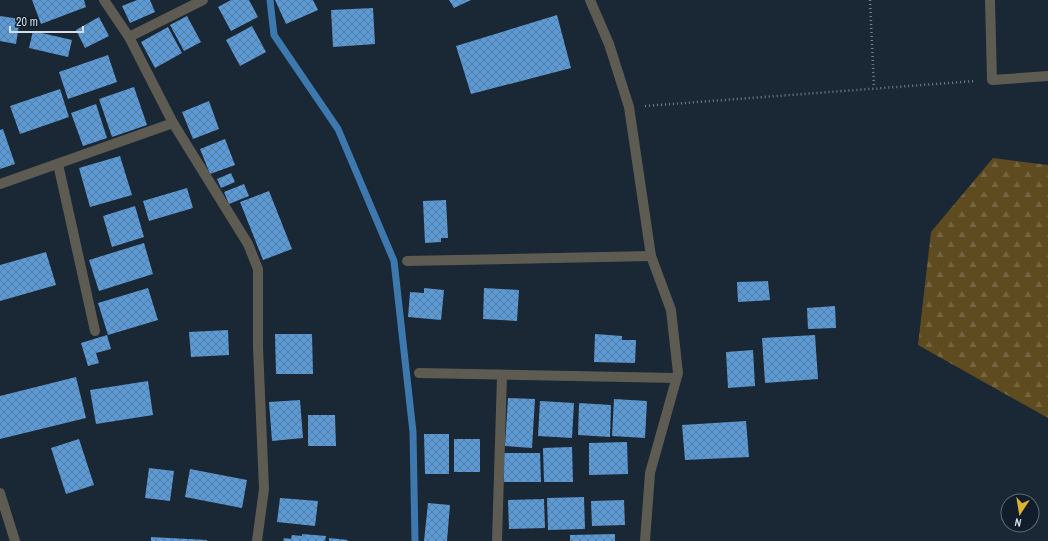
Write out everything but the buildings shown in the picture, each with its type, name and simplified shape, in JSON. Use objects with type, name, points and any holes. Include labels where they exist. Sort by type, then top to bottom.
[{"type":"street","points":[[104,0],[129,37],[173,123],[248,244],[258,269],[258,347],[264,489],[257,541]]},
{"type":"street","points":[[129,37],[203,0]]},
{"type":"street","points":[[590,0],[609,44],[629,107],[651,256],[671,310],[678,373],[650,473],[645,541]]},
{"type":"street","points":[[990,0],[992,80],[1048,76]]},
{"type":"street","points":[[0,184],[173,123]]},
{"type":"street","points":[[58,164],[95,331]]},
{"type":"street","points":[[407,261],[651,256]]},
{"type":"street","points":[[419,373],[502,376],[676,378]]},
{"type":"street","points":[[497,541],[502,376]]},
{"type":"street","points":[[0,493],[15,541]]},
{"type":"path","points":[[870,0],[874,88]]},
{"type":"path","points":[[629,107],[992,80]]},
{"type":"green space","points":[[993,158],[1048,165],[1048,418],[918,345],[931,232]]},
{"type":"waterway","points":[[270,0],[274,35],[338,129],[394,261],[413,432],[415,541]]}]
